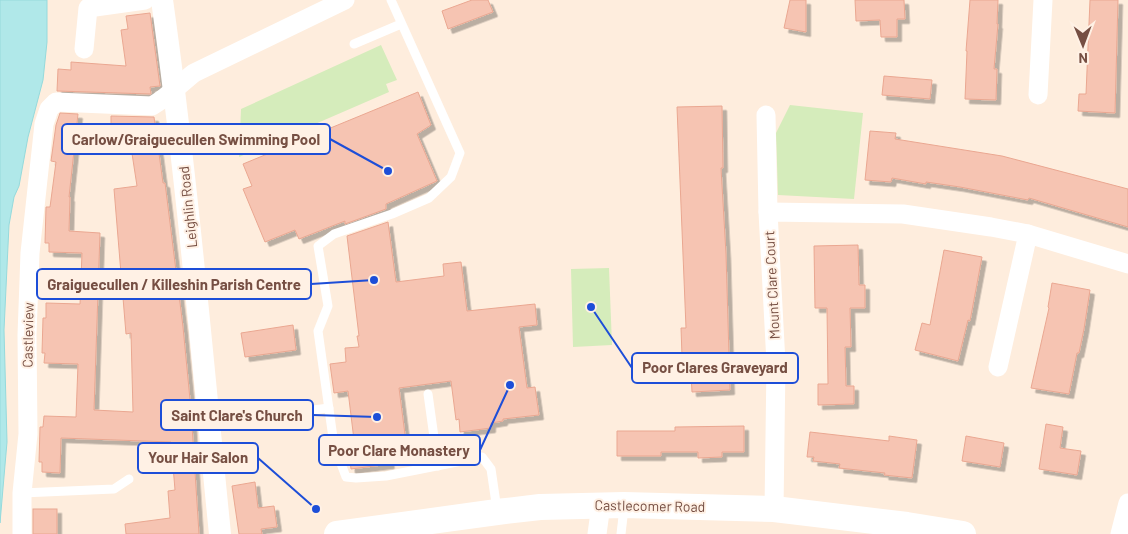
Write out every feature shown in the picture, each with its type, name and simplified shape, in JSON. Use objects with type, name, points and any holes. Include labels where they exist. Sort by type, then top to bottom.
[{"type":"main road","name":"Castlecomer Road","points":[[337,534],[540,507],[613,505],[774,509],[964,534]]},
{"type":"street","points":[[84,49],[88,8],[102,3],[145,0]]},
{"type":"street","name":"Leighlin Road","points":[[162,0],[174,88],[220,534]]},
{"type":"street","points":[[174,88],[194,72],[345,0]]},
{"type":"street","points":[[1038,95],[1043,0]]},
{"type":"street","name":"Castleview","points":[[22,534],[22,493],[28,434],[27,335],[30,253],[44,124],[53,105],[152,106],[165,98],[174,88]]},
{"type":"street","name":"Mount Clare Court","points":[[766,115],[768,212],[776,363],[774,509]]},
{"type":"street","name":"Mount Clare Court","points":[[768,212],[903,214],[1028,234],[1128,264]]},
{"type":"street","points":[[998,368],[1028,234]]},
{"type":"street","points":[[1120,534],[1128,502]]},
{"type":"street","points":[[596,534],[613,505]]},
{"type":"lane","points":[[391,0],[460,153],[452,176],[429,198],[392,214],[334,234],[318,246],[328,306],[318,331],[334,445],[346,477],[356,478],[386,476],[482,457],[491,469],[497,512]]},
{"type":"lane","points":[[354,44],[401,24]]},
{"type":"lane","points":[[428,394],[438,466]]},
{"type":"lane","points":[[210,423],[329,408]]},
{"type":"lane","points":[[22,493],[114,489],[129,480]]},
{"type":"lane","points":[[613,505],[621,534]]},
{"type":"green space","points":[[381,45],[397,80],[386,84],[389,92],[239,157],[241,109]]},
{"type":"green space","points":[[790,105],[863,113],[854,199],[778,195],[776,133]]},
{"type":"green space","points":[[609,268],[612,345],[573,347],[571,269]]},
{"type":"water","points":[[0,0],[47,0],[47,42],[43,80],[28,137],[19,186],[14,197],[9,225],[4,330],[7,442],[0,523]]},
{"type":"building","points":[[472,0],[488,0],[493,12],[448,29],[442,11]]},
{"type":"building","points":[[790,0],[806,0],[806,32],[784,28]]},
{"type":"building","points":[[855,0],[904,0],[905,19],[897,19],[897,37],[881,37],[880,20],[856,21]]},
{"type":"building","points":[[970,0],[998,0],[994,69],[997,69],[996,100],[965,99]]},
{"type":"building","points":[[1090,0],[1118,0],[1115,113],[1078,111],[1079,94],[1086,94]]},
{"type":"building","points":[[150,13],[160,86],[150,87],[151,94],[57,91],[58,69],[71,70],[71,62],[126,66],[121,30],[128,29],[126,16]]},
{"type":"building","points":[[884,76],[932,80],[930,99],[882,95]]},
{"type":"building","points":[[418,92],[431,125],[417,134],[437,181],[386,204],[386,209],[345,224],[345,221],[299,239],[295,230],[265,242],[243,189],[252,186],[243,164]]},
{"type":"building","points":[[722,106],[723,168],[721,168],[726,254],[730,390],[692,392],[690,356],[682,356],[681,328],[686,328],[677,107]]},
{"type":"building","points":[[60,113],[78,114],[69,197],[69,231],[100,233],[94,410],[133,412],[131,333],[126,334],[114,189],[137,186],[131,147],[120,148],[117,130],[111,129],[111,116],[154,117],[163,183],[165,183],[183,327],[191,410],[199,534],[126,534],[125,524],[170,518],[168,491],[175,490],[171,442],[61,438],[60,473],[42,472],[42,462],[39,462],[40,427],[43,427],[44,416],[76,417],[78,364],[44,363],[45,353],[42,353],[43,318],[46,318],[46,303],[80,304],[82,253],[49,252],[49,243],[45,243],[46,207],[50,207],[56,162],[51,161],[56,125]]},
{"type":"building","points":[[870,131],[896,133],[895,139],[1002,156],[1128,189],[1128,227],[1029,198],[1028,200],[960,187],[892,178],[891,182],[865,180]]},
{"type":"building","points":[[388,222],[396,282],[444,276],[443,264],[461,262],[467,311],[535,304],[537,325],[519,327],[527,388],[535,387],[539,415],[503,419],[503,421],[491,423],[491,428],[460,432],[459,419],[456,420],[451,381],[399,388],[408,458],[389,461],[390,464],[351,469],[348,442],[354,440],[348,391],[334,393],[330,364],[346,362],[345,348],[359,347],[347,236]]},
{"type":"building","points":[[858,245],[859,285],[865,285],[865,308],[850,308],[851,347],[845,347],[846,386],[854,386],[854,404],[818,405],[818,384],[828,384],[827,308],[815,308],[814,246]]},
{"type":"building","points":[[944,250],[982,257],[970,321],[968,320],[958,361],[915,350],[922,323],[930,325]]},
{"type":"building","points":[[1052,283],[1090,290],[1084,329],[1069,394],[1031,388],[1049,308]]},
{"type":"building","points":[[293,325],[296,350],[245,357],[241,333]]},
{"type":"building","points":[[1046,424],[1063,427],[1060,448],[1081,451],[1077,475],[1039,469]]},
{"type":"building","points":[[744,426],[744,452],[722,452],[722,457],[698,458],[698,452],[661,452],[661,456],[617,456],[617,431],[675,431],[675,427]]},
{"type":"building","points":[[810,432],[889,441],[889,436],[917,440],[912,478],[839,468],[840,464],[813,461],[814,457],[807,457]]},
{"type":"building","points":[[966,436],[1004,443],[1000,467],[962,461]]},
{"type":"building","points":[[255,482],[258,508],[274,506],[277,527],[261,529],[262,534],[239,534],[232,486]]},
{"type":"building","points":[[33,509],[57,509],[57,534],[33,534]]},
{"type":"place","name":"Carlow/Graiguecullen Swimming Pool","points":[[388,171]]},
{"type":"place","name":"Graiguecullen / Killeshin Parish Centre","points":[[374,280]]},
{"type":"place","name":"Poor Clares Graveyard","points":[[591,307]]},
{"type":"place","name":"Poor Clare Monastery","points":[[510,385]]},
{"type":"place","name":"Saint Clare's Church","points":[[377,417]]},
{"type":"place","name":"Your Hair Salon","points":[[316,509]]}]
